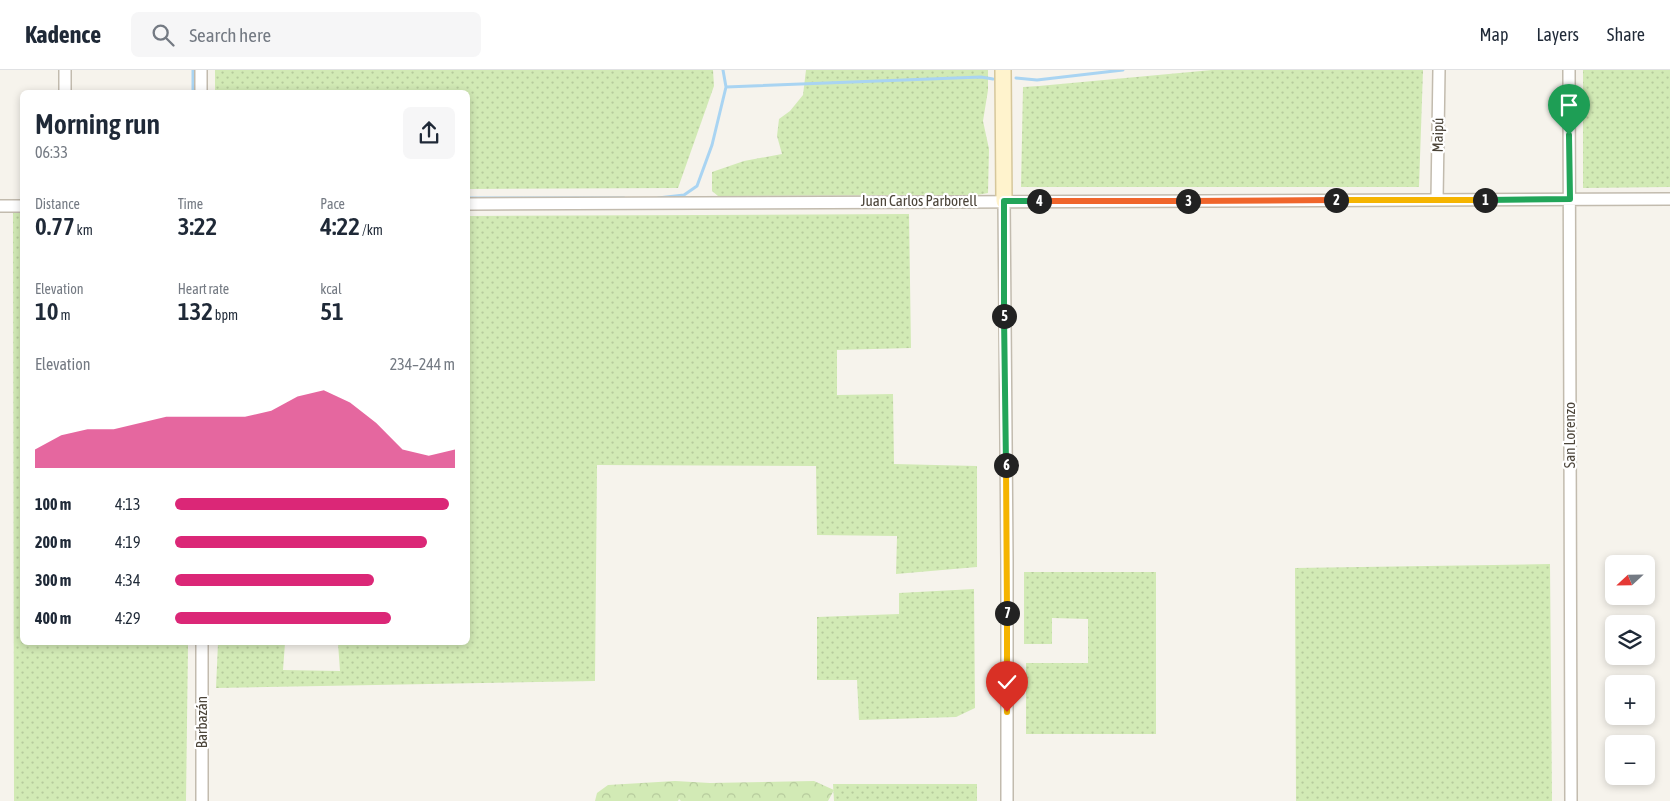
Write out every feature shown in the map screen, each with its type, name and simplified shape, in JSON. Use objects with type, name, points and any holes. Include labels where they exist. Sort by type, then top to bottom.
[{"type":"street","points":[[65,70],[65,90]]},
{"type":"street","points":[[201,70],[201,90]]},
{"type":"street","points":[[1003,70],[1007,801]]},
{"type":"street","name":"Maipú","points":[[1437,200],[1439,70]]},
{"type":"street","name":"San Lorenzo","points":[[1569,70],[1571,801]]},
{"type":"street","name":"Juan Carlos Parborell","points":[[470,204],[1670,199]]},
{"type":"street","points":[[0,206],[20,206]]},
{"type":"street","name":"Barbazán","points":[[202,645],[202,801]]},
{"type":"green space","points":[[215,70],[713,70],[714,86],[678,188],[470,189],[470,90],[215,90]]},
{"type":"green space","points":[[806,70],[988,70],[988,90],[983,121],[989,149],[988,193],[977,195],[718,196],[712,191],[712,172],[744,161],[782,154],[777,136],[779,119],[790,111],[803,95]]},
{"type":"green space","points":[[1212,70],[1423,70],[1419,187],[1021,187],[1023,87]]},
{"type":"green space","points":[[1583,70],[1670,70],[1670,187],[1583,188]]},
{"type":"green space","points":[[13,213],[20,213],[20,645],[188,645],[186,801],[14,801]]},
{"type":"green space","points":[[909,214],[911,348],[837,350],[837,395],[893,394],[894,464],[977,466],[977,567],[896,574],[897,536],[817,535],[816,466],[597,465],[595,681],[216,688],[218,645],[285,645],[283,670],[340,671],[338,645],[470,645],[470,216]]},
{"type":"green space","points":[[1550,564],[1552,801],[1296,801],[1295,568]]},
{"type":"green space","points":[[1024,572],[1156,572],[1156,734],[1026,734],[1026,663],[1088,663],[1088,619],[1052,618],[1052,644],[1024,644]]},
{"type":"green space","points":[[974,589],[975,708],[956,717],[859,720],[857,680],[817,680],[817,617],[899,614],[899,593]]},
{"type":"green space","points":[[675,781],[710,783],[814,781],[834,790],[828,801],[681,801],[679,799],[678,801],[595,801],[597,793],[608,785]]},
{"type":"green space","points":[[833,784],[977,784],[977,801],[834,801]]},
{"type":"waterway","points":[[193,70],[193,90]]},
{"type":"waterway","points":[[723,70],[726,87],[981,77],[993,79]]},
{"type":"waterway","points":[[1016,78],[1037,80],[1123,70]]},
{"type":"waterway","points":[[658,198],[684,195],[697,186],[712,145],[726,87]]},
{"type":"waterway","points":[[470,198],[624,198]]},
{"type":"route","points":[[1007,712],[1004,201],[1570,199],[1569,135]]}]
